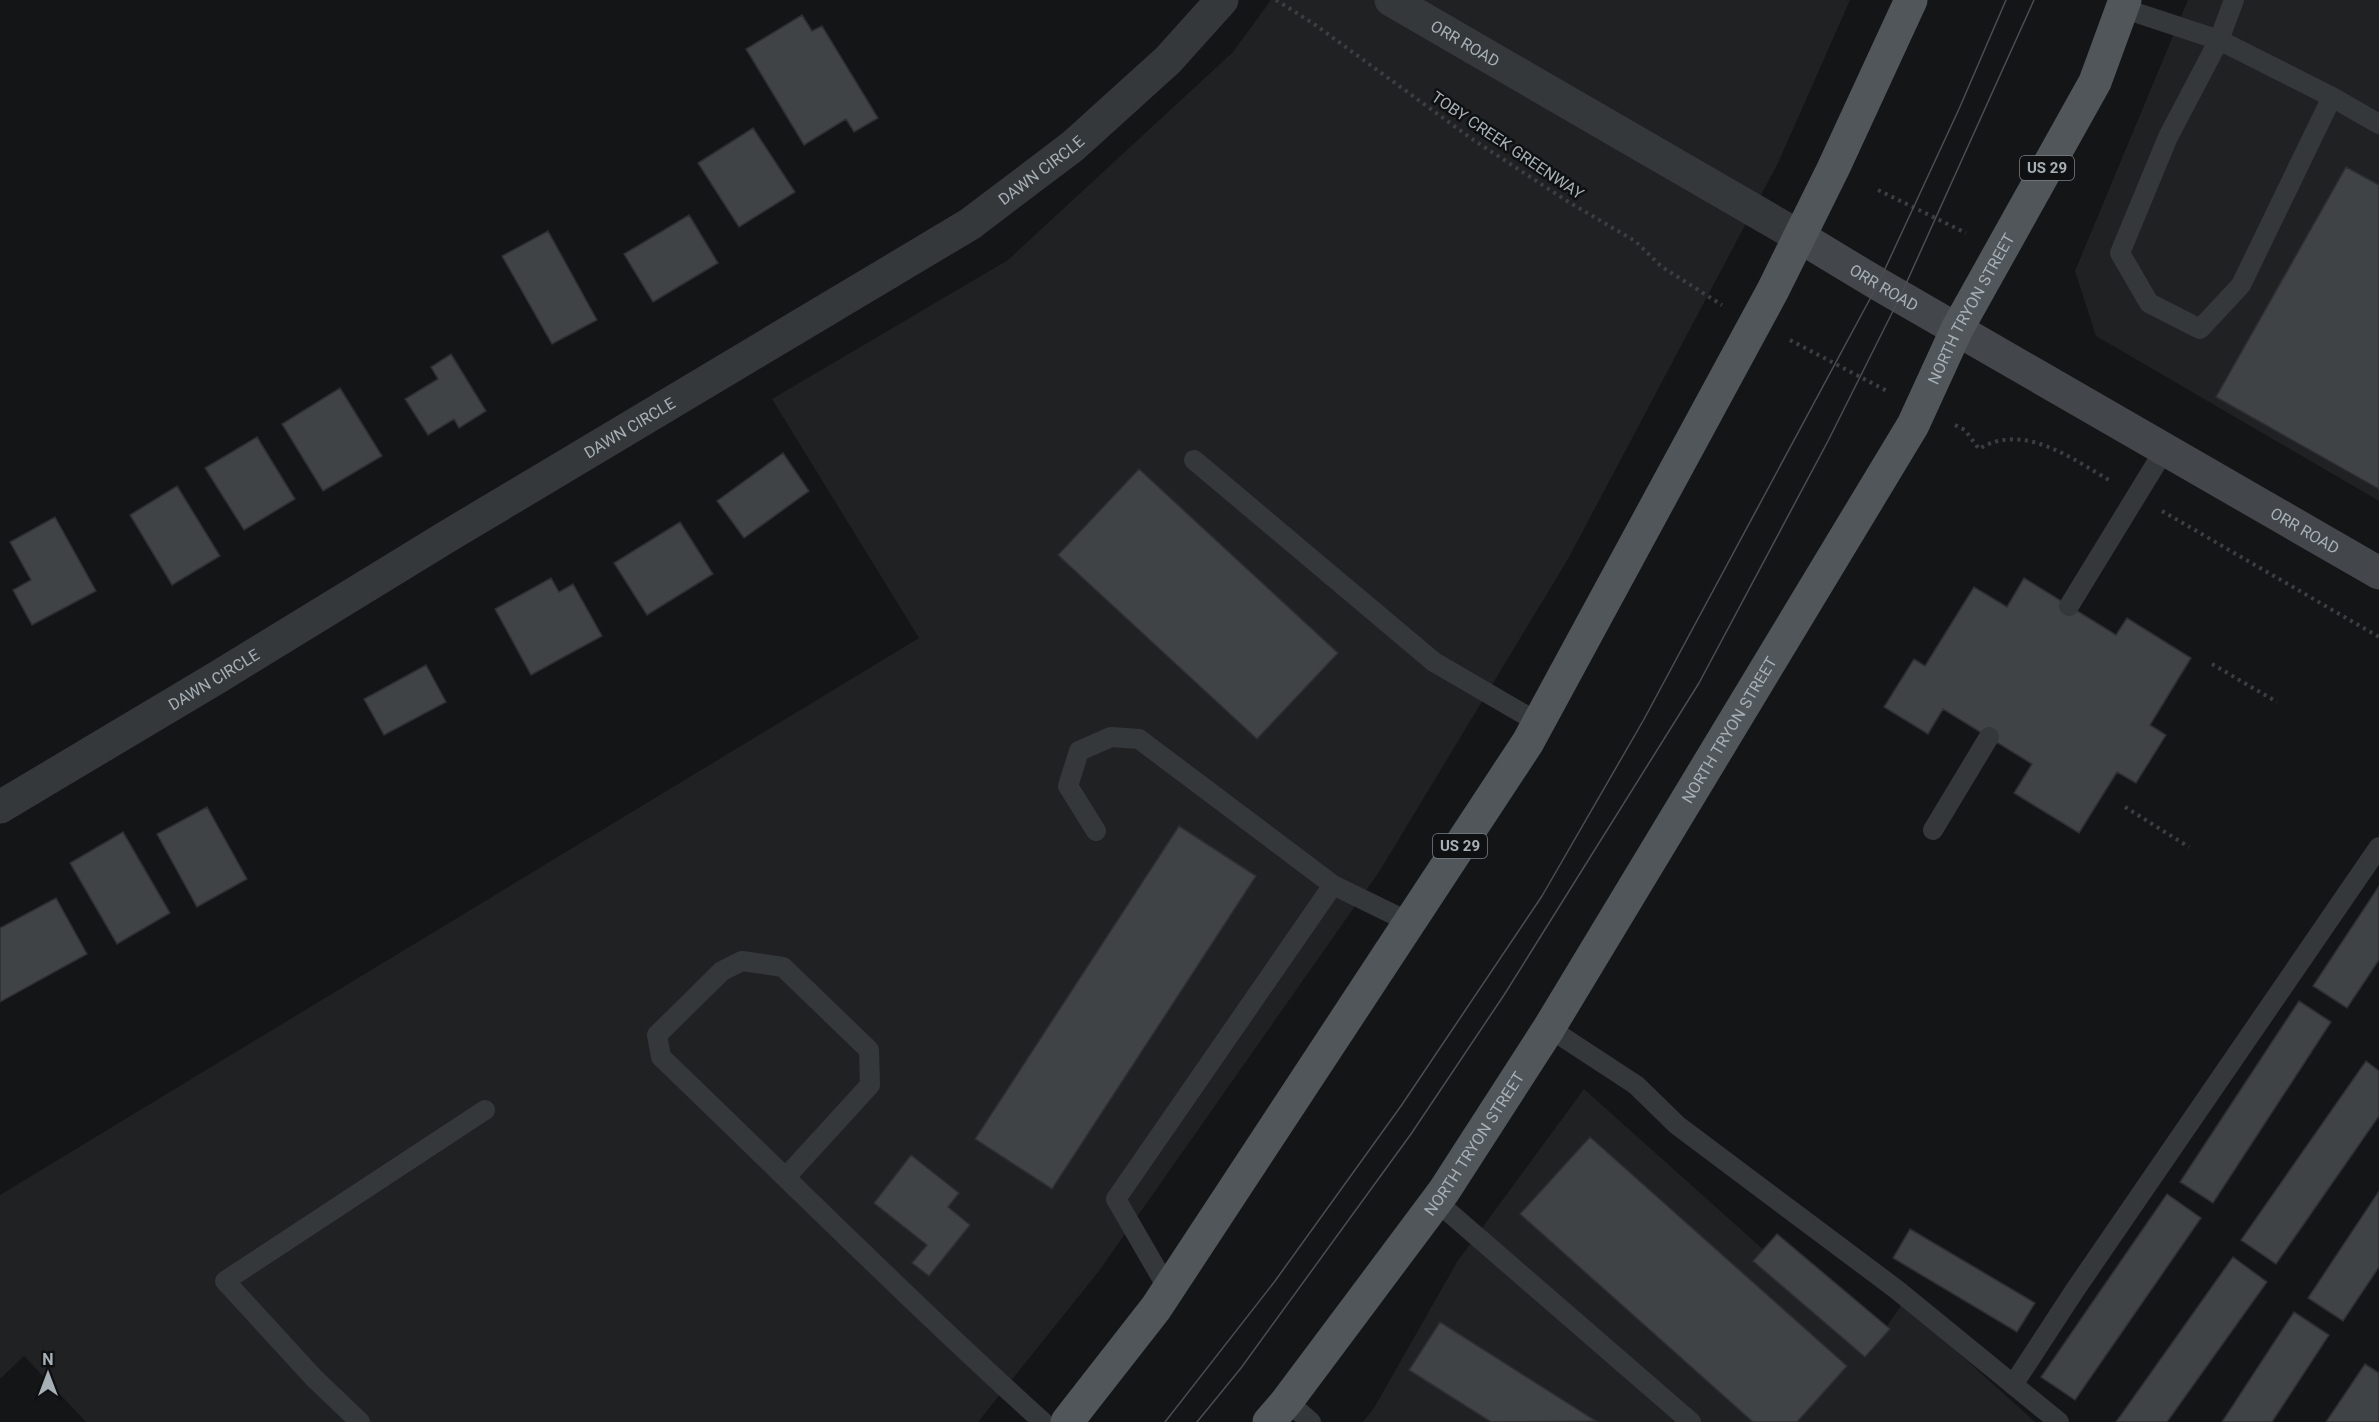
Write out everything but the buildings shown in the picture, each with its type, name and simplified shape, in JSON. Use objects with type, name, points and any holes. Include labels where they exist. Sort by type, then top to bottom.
[{"type":"main road","name":"US 29","points":[[1067,1422],[1156,1308],[1528,742],[1800,237],[1911,0]]},
{"type":"main road","name":"NORTH TRYON STREET","points":[[1289,1415],[1436,1201],[1549,1028],[1913,425],[1957,329],[2095,82],[2124,4]]},
{"type":"street","name":"DAWN CIRCLE","points":[[0,807],[970,224],[1073,146],[1168,60],[1222,0]]},
{"type":"street","name":"ORR ROAD","points":[[1391,0],[2379,573]]},
{"type":"lane","points":[[2234,0],[2219,40],[2168,137],[2120,253],[2149,303],[2200,329],[2241,285],[2332,97]]},
{"type":"lane","points":[[2124,4],[2219,40],[2332,97],[2379,124]]},
{"type":"lane","points":[[2069,606],[2165,449]]},
{"type":"lane","points":[[1194,460],[1434,662],[1539,723]]},
{"type":"lane","points":[[1096,831],[1068,786],[1079,751],[1111,737],[1140,740],[1333,885],[1409,922]]},
{"type":"lane","points":[[1933,830],[1989,737]]},
{"type":"lane","points":[[2013,1385],[2075,1290],[2379,847]]},
{"type":"lane","points":[[1168,1289],[1116,1199],[1333,885]]},
{"type":"lane","points":[[786,1177],[870,1085],[868,1050],[783,967],[742,961],[722,971],[657,1035],[662,1057],[786,1177],[1043,1422]]},
{"type":"lane","points":[[1549,1028],[1636,1085],[1677,1125],[1896,1289],[2060,1422]]},
{"type":"lane","points":[[360,1422],[314,1378],[225,1281],[485,1110]]},
{"type":"lane","points":[[1436,1201],[1690,1422]]},
{"type":"path","name":"TOBY CREEK GREENWAY","points":[[1276,0],[1314,24],[1472,139],[1567,201],[1635,241],[1662,267],[1727,308]]},
{"type":"path","points":[[1878,190],[1972,236]]},
{"type":"path","points":[[1784,337],[1887,391]]},
{"type":"path","points":[[1965,430],[1979,449],[1988,444],[2014,439],[2054,448],[2379,637]]},
{"type":"path","points":[[2212,664],[2277,702]]},
{"type":"path","points":[[2126,807],[2189,848]]},
{"type":"shaded area","points":[[1271,0],[1850,0],[1778,163],[1568,559],[1379,872],[1099,1271],[978,1422],[86,1422],[24,1356],[0,1379],[0,1195],[919,638],[772,399],[1008,260],[1233,52]]},
{"type":"shaded area","points":[[2188,0],[2379,0],[2379,501],[2096,336],[2075,271]]},
{"type":"shaded area","points":[[1584,1089],[1872,1347],[1903,1303],[2035,1422],[1363,1422],[1374,1408],[1457,1262]]},
{"type":"tram line","points":[[1165,1422],[1275,1281],[1401,1106],[1542,896],[1643,721],[1878,284],[1959,109],[2006,0]]},
{"type":"tram line","points":[[1197,1422],[1241,1368],[1411,1134],[1504,995],[1699,683],[1828,441],[1900,297],[2034,0]]}]
